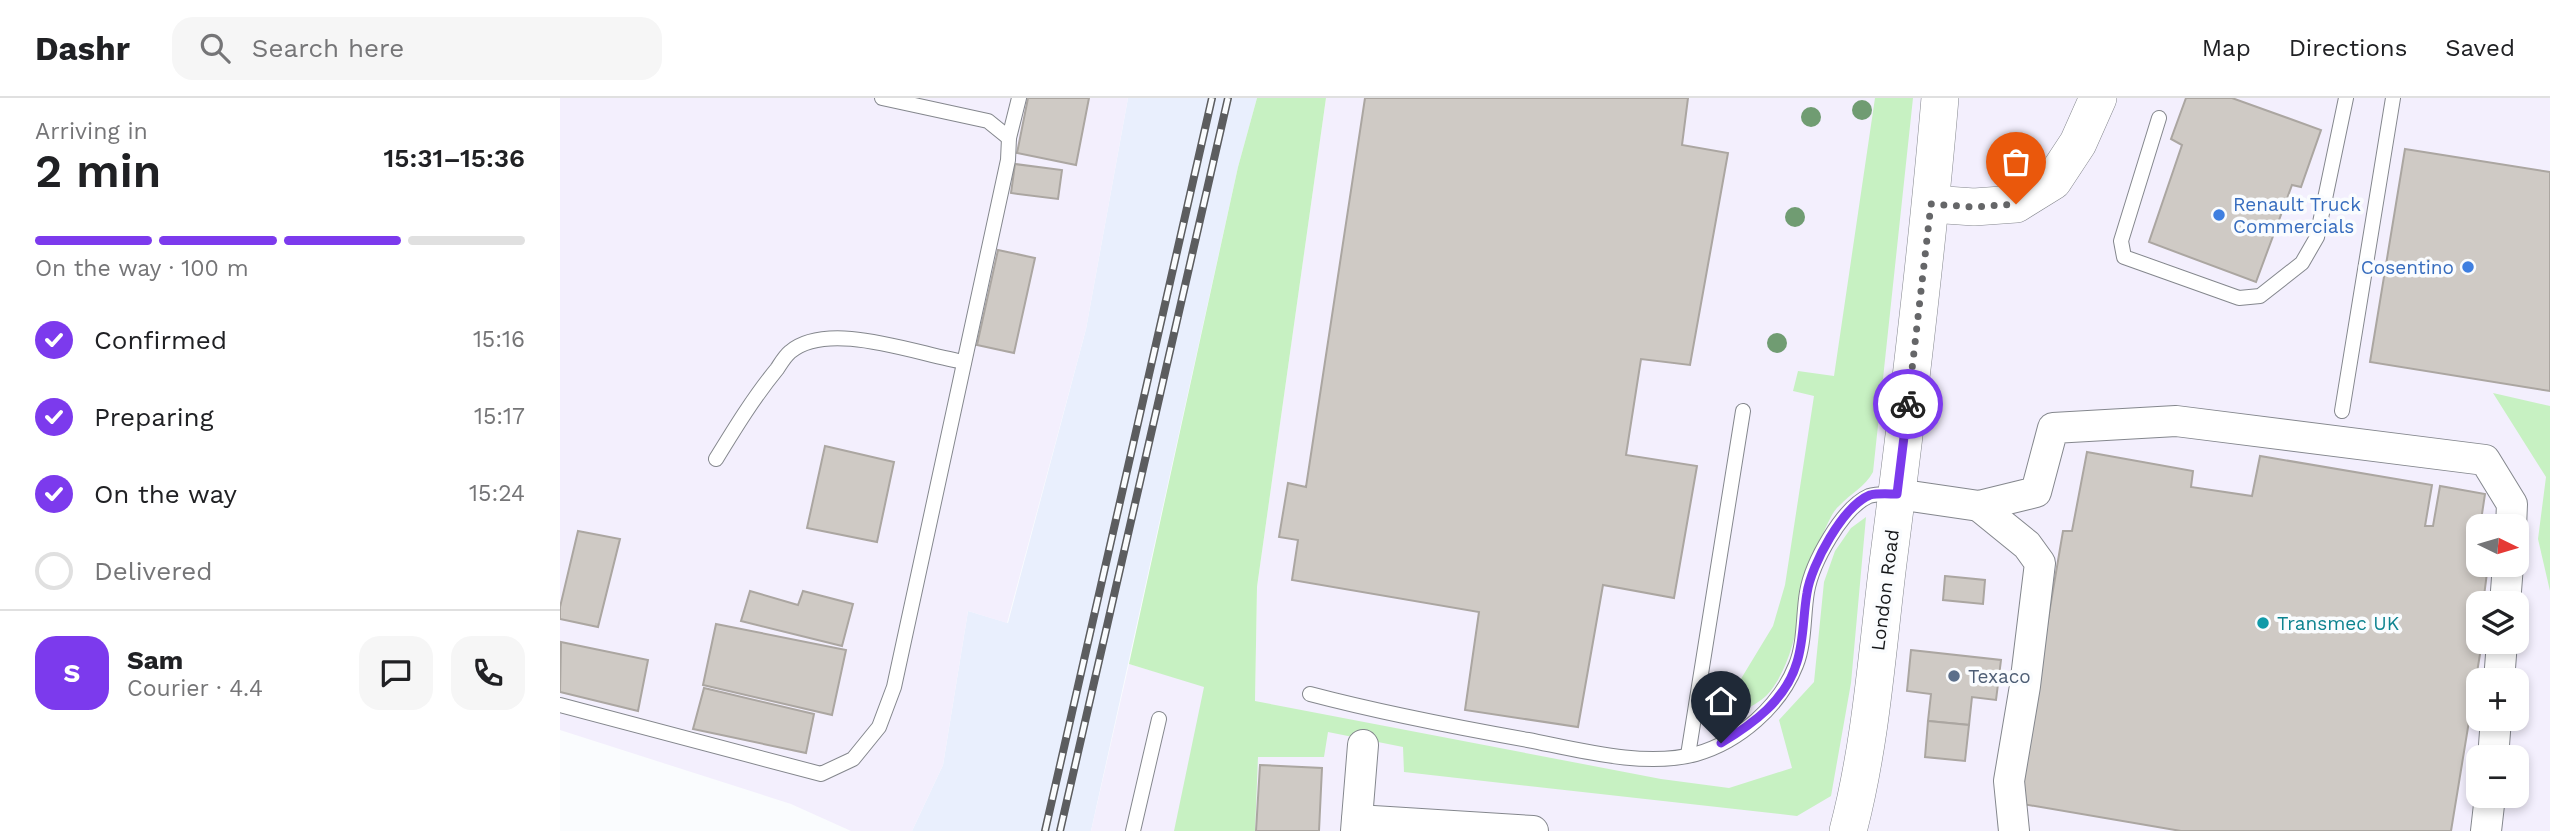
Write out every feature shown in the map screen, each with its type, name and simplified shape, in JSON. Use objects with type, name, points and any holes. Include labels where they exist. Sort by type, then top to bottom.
[{"type":"street","name":"London Road","points":[[1848,831],[1864,757],[1931,204],[1940,98]]},
{"type":"street","points":[[1931,204],[1974,207],[2016,204],[2053,181],[2078,143],[2098,98]]},
{"type":"street","points":[[1897,494],[1979,506],[2036,492],[2053,428],[2176,421],[2485,460],[2512,504],[2512,514]]},
{"type":"street","points":[[1979,506],[2027,545],[2040,563],[2025,686],[2009,781],[2014,831]]},
{"type":"street","points":[[1363,745],[1356,825],[1533,831]]},
{"type":"street","points":[[2486,831],[2489,808]]},
{"type":"lane","points":[[882,98],[988,121],[1009,138]]},
{"type":"lane","points":[[560,705],[821,774],[853,759],[879,727],[894,687],[1008,160],[1009,138],[1019,98]]},
{"type":"lane","points":[[2159,118],[2121,242],[2124,257],[2239,298],[2260,296],[2301,263],[2317,237],[2346,98]]},
{"type":"lane","points":[[2342,411],[2393,98]]},
{"type":"lane","points":[[716,459],[765,383],[790,351],[814,340],[865,341],[964,362]]},
{"type":"lane","points":[[1688,755],[1743,411]]},
{"type":"lane","points":[[1310,694],[1380,713],[1609,755],[1660,759],[1696,754],[1754,723],[1781,694],[1797,664],[1807,590],[1819,558],[1853,507],[1871,495],[1897,494]]},
{"type":"lane","points":[[1133,831],[1159,719]]},
{"type":"shaded area","points":[[560,98],[1128,98],[1086,329],[1007,623],[968,611],[943,765],[912,831],[851,831],[791,804],[560,730]]},
{"type":"shaded area","points":[[1128,98],[1257,98],[1238,167],[1091,831],[912,831],[943,765],[968,611],[1008,623],[1086,329]]},
{"type":"shaded area","points":[[1326,98],[2550,98],[2550,831],[1091,831],[1129,664],[1255,701],[1257,587]]},
{"type":"green space","points":[[1257,98],[1326,98],[1257,587],[1255,701],[1661,779],[1729,788],[1792,768],[1779,720],[1814,682],[1824,582],[1835,551],[1851,528],[1866,517],[1851,683],[1831,796],[1797,816],[1404,772],[1403,747],[1328,732],[1324,757],[1258,757],[1255,831],[1174,831],[1204,687],[1129,664],[1238,167]]},
{"type":"green space","points":[[1875,98],[1913,98],[1873,472],[1866,482],[1836,509],[1827,525],[1808,577],[1794,640],[1779,678],[1767,695],[1741,713],[1730,699],[1773,626],[1785,585],[1814,396],[1793,391],[1798,371],[1834,376]]},
{"type":"green space","points":[[2493,393],[2550,406],[2550,591],[2538,539],[2546,477]]},
{"type":"building","points":[[1028,98],[1089,98],[1076,165],[1017,153]]},
{"type":"building","points":[[1365,98],[1688,98],[1682,145],[1728,153],[1690,365],[1641,359],[1626,455],[1697,466],[1674,598],[1603,585],[1578,727],[1465,710],[1479,612],[1292,580],[1298,540],[1279,537],[1288,483],[1306,487]]},
{"type":"building","name":"Renault Truck Commercials","points":[[2186,98],[2232,98],[2321,130],[2301,187],[2292,185],[2256,282],[2149,242],[2182,145],[2171,139]]},
{"type":"building","name":"Cosentino","points":[[2405,149],[2550,172],[2550,391],[2370,362]]},
{"type":"building","points":[[1015,164],[1062,170],[1058,199],[1011,193]]},
{"type":"building","points":[[998,250],[1035,258],[1014,353],[977,345]]},
{"type":"building","points":[[825,446],[894,462],[877,542],[807,528]]},
{"type":"building","name":"Transmec UK","points":[[2087,452],[2193,471],[2191,487],[2252,496],[2260,456],[2432,485],[2425,526],[2433,526],[2440,486],[2485,494],[2482,514],[2466,514],[2466,578],[2486,578],[2485,591],[2466,591],[2466,654],[2480,654],[2478,668],[2466,668],[2467,731],[2451,831],[2181,831],[2017,803],[2063,531],[2072,531]]},
{"type":"building","points":[[578,531],[620,539],[598,627],[560,619],[560,607]]},
{"type":"building","points":[[1945,576],[1985,580],[1983,604],[1943,600]]},
{"type":"building","points":[[750,591],[798,605],[803,591],[853,604],[842,646],[741,621]]},
{"type":"building","points":[[716,624],[846,650],[832,715],[703,685]]},
{"type":"building","points":[[561,642],[648,660],[638,711],[560,692]]},
{"type":"building","name":"Texaco","points":[[1911,650],[2001,660],[1996,700],[1972,697],[1969,725],[1928,721],[1931,694],[1907,691]]},
{"type":"building","points":[[704,688],[814,714],[806,753],[693,729]]},
{"type":"building","points":[[1928,721],[1969,725],[1965,761],[1925,757]]},
{"type":"building","points":[[1260,765],[1322,768],[1319,831],[1256,831]]},
{"type":"railway","points":[[1045,831],[1212,98]]},
{"type":"railway","points":[[1060,831],[1228,98]]},
{"type":"way so far","points":[[1908,404],[1931,204],[1974,207],[2016,204]]},
{"type":"place","name":"Renault Truck Commercials","points":[[2219,215]]},
{"type":"place","name":"Cosentino","points":[[2468,267]]},
{"type":"place","name":"Transmec UK","points":[[2263,623]]},
{"type":"place","name":"Texaco","points":[[1954,676]]},
{"type":"route","points":[[1721,743],[1754,723],[1781,694],[1797,664],[1807,590],[1819,558],[1837,528],[1853,507],[1871,495],[1897,494],[1908,404]]}]
